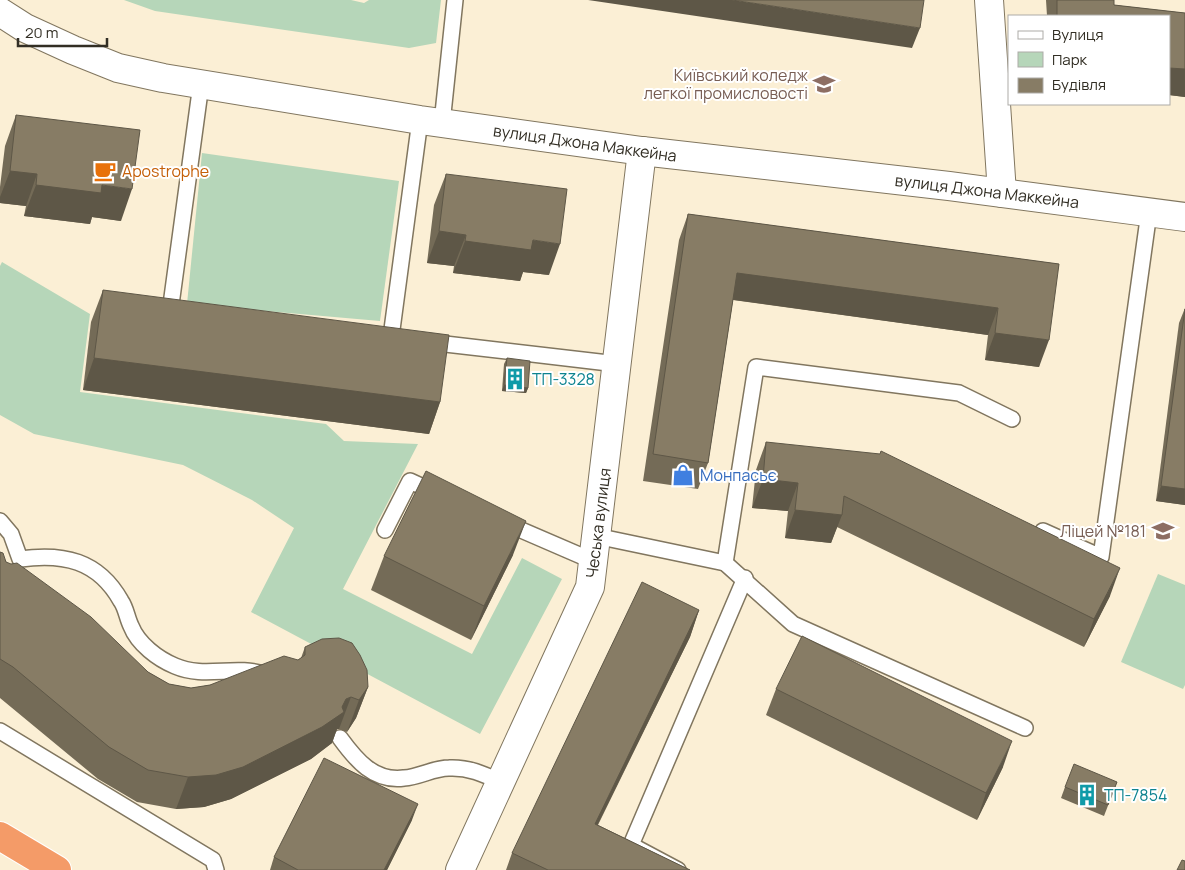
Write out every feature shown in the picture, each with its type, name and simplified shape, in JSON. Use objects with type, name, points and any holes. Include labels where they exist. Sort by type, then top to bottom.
[{"type":"highway","points":[[0,836],[58,870]]},
{"type":"street","points":[[990,0],[1002,193]]},
{"type":"street","name":"вулиця Джона Маккейна","points":[[0,12],[49,39],[118,68],[201,84],[431,122],[642,151],[1002,193],[1185,217]]},
{"type":"street","name":"Чеська вулиця","points":[[460,870],[590,587],[642,151]]},
{"type":"lane","points":[[401,339],[431,122],[455,0]]},
{"type":"lane","points":[[190,314],[170,312],[201,84]]},
{"type":"lane","points":[[1030,525],[1101,557],[1149,212]]},
{"type":"lane","points":[[372,335],[617,364]]},
{"type":"lane","points":[[725,563],[756,367],[959,393],[1012,419]]},
{"type":"lane","points":[[385,530],[410,482],[449,499]]},
{"type":"lane","points":[[490,517],[594,548],[725,563],[745,578],[793,624],[1026,728]]},
{"type":"lane","points":[[0,521],[11,534],[20,559]]},
{"type":"lane","points":[[10,573],[20,559],[53,556],[77,560],[102,575],[121,601],[131,628],[150,651],[175,666],[202,673],[234,670],[260,673],[277,680]]},
{"type":"lane","points":[[678,870],[631,845],[745,578]]},
{"type":"lane","points":[[0,731],[214,860],[216,870]]},
{"type":"lane","points":[[340,738],[364,767],[384,777],[405,778],[426,771],[449,768],[475,770],[500,782]]},
{"type":"green space","points":[[124,0],[351,0],[364,3],[369,0],[441,0],[436,43],[409,48],[155,11]]},
{"type":"green space","points":[[202,153],[399,181],[380,321],[187,304]]},
{"type":"green space","points":[[2,262],[90,314],[80,392],[326,424],[344,441],[418,444],[343,589],[472,654],[522,558],[562,579],[480,734],[251,612],[294,528],[252,500],[183,465],[34,434],[0,415],[0,266]]},
{"type":"green space","points":[[1158,574],[1185,585],[1185,685],[1183,689],[1121,662]]},
{"type":"building","points":[[732,0],[924,0],[920,28]]},
{"type":"building","points":[[1057,0],[1114,0],[1114,5],[1185,13],[1185,69],[1170,68],[1170,15],[1057,15]]},
{"type":"building","points":[[16,115],[140,130],[132,189],[102,185],[101,193],[36,185],[37,174],[10,171]]},
{"type":"building","points":[[446,174],[567,189],[560,244],[533,240],[531,250],[465,241],[466,235],[439,231]]},
{"type":"building","points":[[688,214],[1059,264],[1049,340],[995,333],[998,308],[737,273],[708,463],[653,454]]},
{"type":"building","points":[[103,290],[449,335],[440,402],[94,358]]},
{"type":"building","points":[[1185,309],[1185,489],[1161,486]]},
{"type":"building","name":"ТП-3328","points":[[507,358],[530,361],[528,388],[504,385]]},
{"type":"building","points":[[766,442],[880,454],[881,451],[1120,568],[1094,619],[844,496],[842,515],[795,510],[798,483],[763,479]]},
{"type":"building","points":[[426,471],[526,521],[484,606],[384,556]]},
{"type":"building","points":[[0,552],[3,553],[6,562],[11,564],[17,563],[91,617],[148,672],[169,684],[191,688],[210,685],[284,656],[298,660],[305,655],[305,647],[322,639],[339,638],[352,643],[360,655],[367,670],[368,687],[359,700],[351,697],[346,699],[342,707],[344,712],[322,727],[243,767],[216,775],[188,777],[148,770],[109,747],[13,667],[0,659]]},
{"type":"building","points":[[642,582],[699,610],[595,824],[690,870],[548,870],[512,853]]},
{"type":"building","points":[[802,636],[1012,741],[986,793],[776,689]]},
{"type":"building","points":[[324,758],[418,804],[384,870],[298,870],[274,857]]},
{"type":"building","points":[[1074,764],[1117,782],[1108,805],[1065,787]]},
{"type":"building","points":[[1182,860],[1185,861],[1185,870],[1177,870]]},
{"type":"place","name":"Київський коледж легкої промисловості","points":[[824,84]]},
{"type":"place","name":"Apostrophe","points":[[105,171]]},
{"type":"place","name":"ТП-3328","points":[[515,379]]},
{"type":"place","name":"Монпасьє","points":[[683,475]]},
{"type":"place","name":"Ліцей №181","points":[[1163,531]]},
{"type":"place","name":"ТП-7854","points":[[1087,795]]}]
